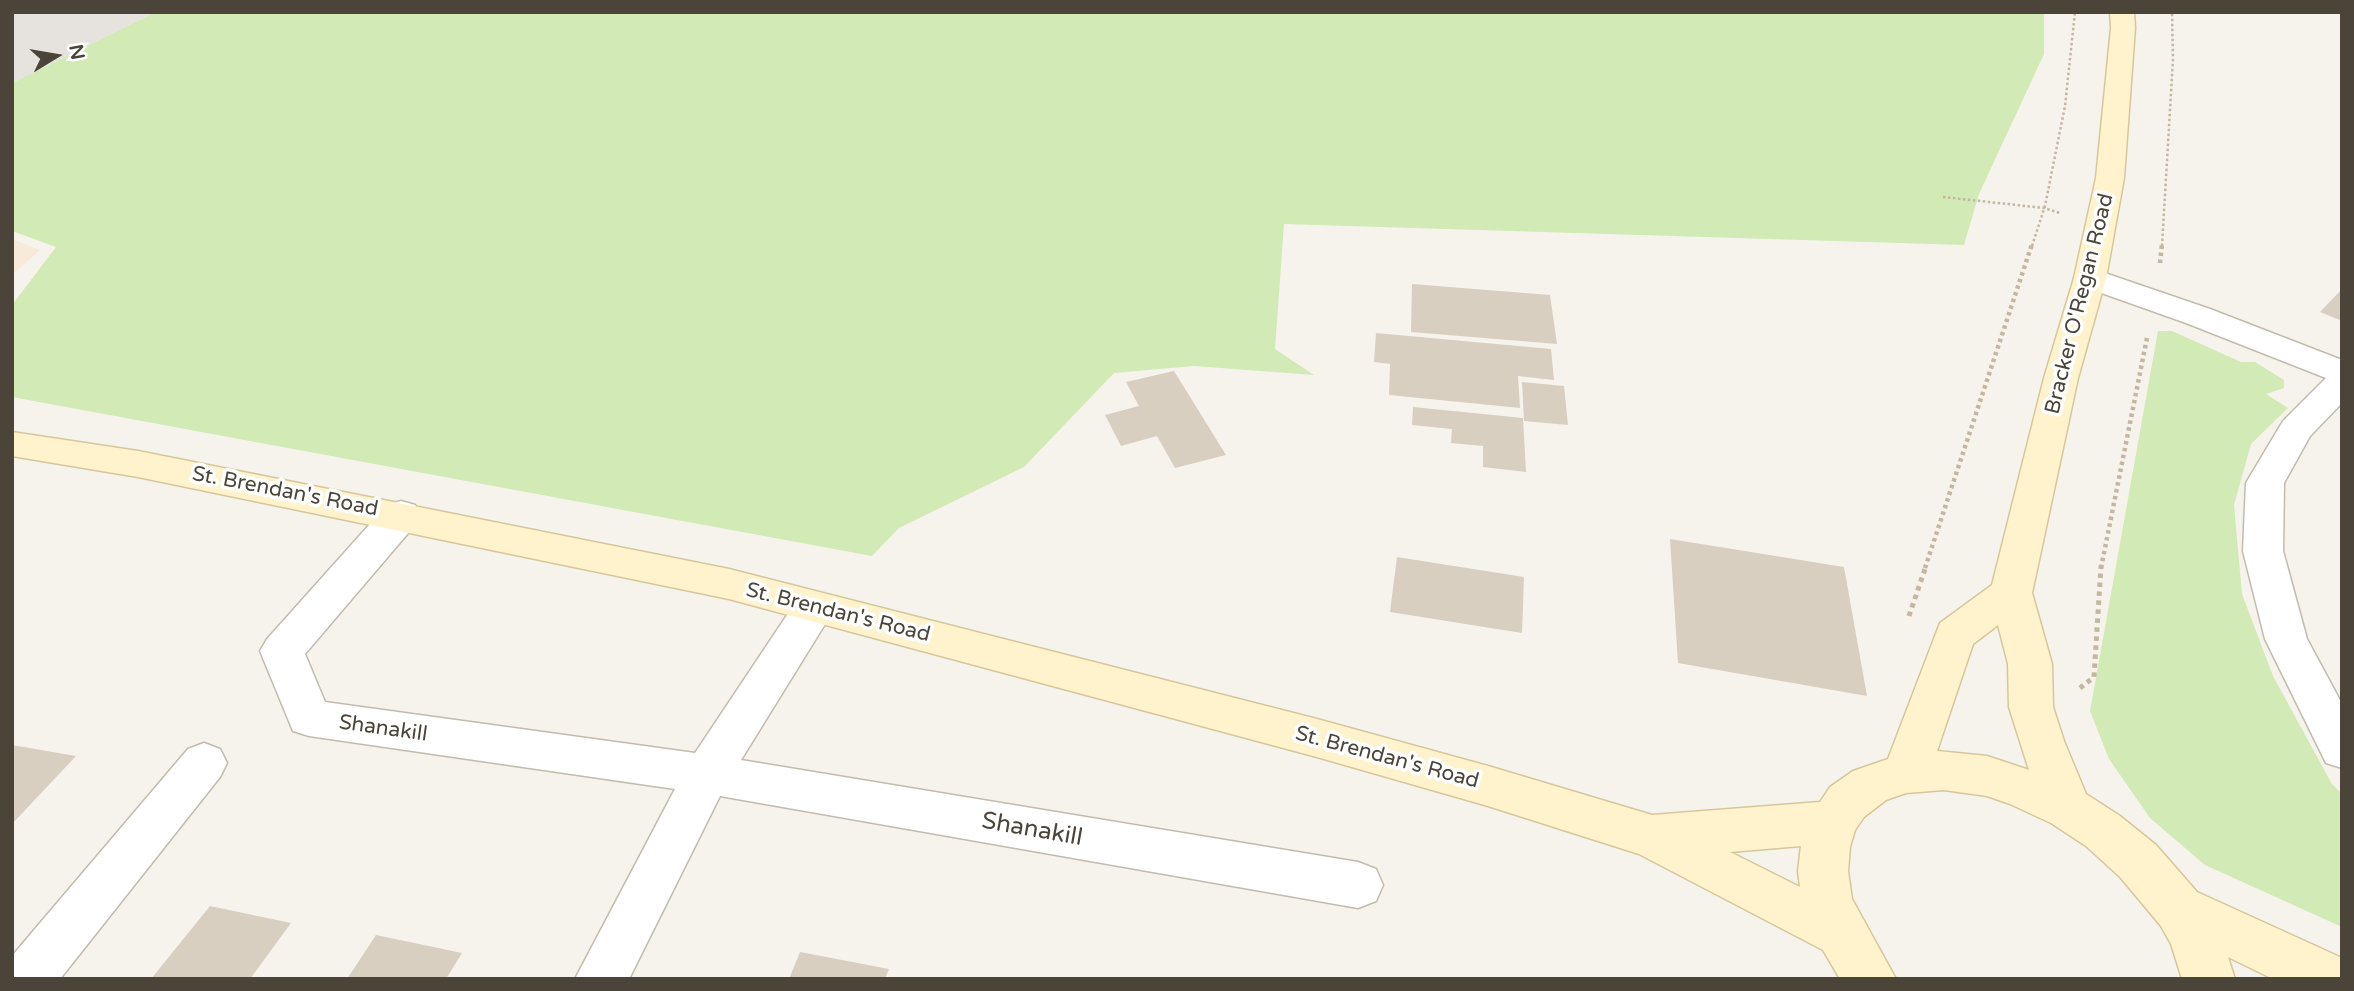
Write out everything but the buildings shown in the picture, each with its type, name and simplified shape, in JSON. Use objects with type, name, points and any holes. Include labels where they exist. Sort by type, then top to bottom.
[{"type":"main road","name":"Bracker O'Regan Road","points":[[2068,808],[2041,741],[2031,707],[2029,664],[2011,593],[2061,378],[2090,278],[2110,178],[2123,28],[2122,12]]},
{"type":"main road","name":"St. Brendan's Road","points":[[12,444],[138,464],[729,584],[1317,738],[1488,786],[1652,837]]},
{"type":"main road","points":[[1906,773],[1955,635],[2011,593]]},
{"type":"main road","points":[[1870,979],[1841,933],[1828,899],[1824,871],[1825,847],[1833,822],[1847,802],[1870,785],[1906,773],[1944,770],[1987,776],[2024,788],[2068,808],[2103,831],[2138,861],[2179,909],[2194,936],[2208,979]]},
{"type":"main road","points":[[1652,837],[1833,822]]},
{"type":"main road","points":[[1652,837],[1841,933]]},
{"type":"main road","points":[[2179,909],[2330,979]]},
{"type":"street","points":[[2090,278],[2155,300],[2342,372]]},
{"type":"street","points":[[2342,382],[2296,429],[2265,483],[2263,551],[2286,639],[2342,749]]},
{"type":"street","name":"Shanakill","points":[[401,516],[282,651],[309,718],[707,774],[1358,885]]},
{"type":"street","points":[[601,979],[707,774],[814,608]]},
{"type":"street","points":[[27,979],[204,763]]},
{"type":"path","points":[[1907,622],[2044,208],[2065,106],[2075,12]]},
{"type":"path","points":[[2072,694],[2094,677],[2098,638],[2098,581],[2155,300],[2166,211],[2173,59],[2172,12]]},
{"type":"path","points":[[1942,197],[2044,208],[2101,224]]},
{"type":"shaded area","points":[[12,12],[156,12],[12,83]]},
{"type":"shaded area","points":[[12,239],[40,250],[12,275]]},
{"type":"green space","points":[[156,12],[2044,12],[2044,54],[1979,194],[1964,245],[1284,224],[1275,349],[1314,375],[1194,366],[1114,373],[1024,467],[899,528],[872,556],[12,397],[12,305],[56,247],[12,231],[12,83]]},
{"type":"green space","points":[[2158,331],[2172,331],[2241,362],[2255,362],[2284,380],[2284,388],[2266,394],[2288,408],[2251,444],[2234,505],[2242,594],[2273,676],[2332,784],[2342,794],[2342,927],[2205,865],[2150,818],[2109,759],[2090,711]]}]
